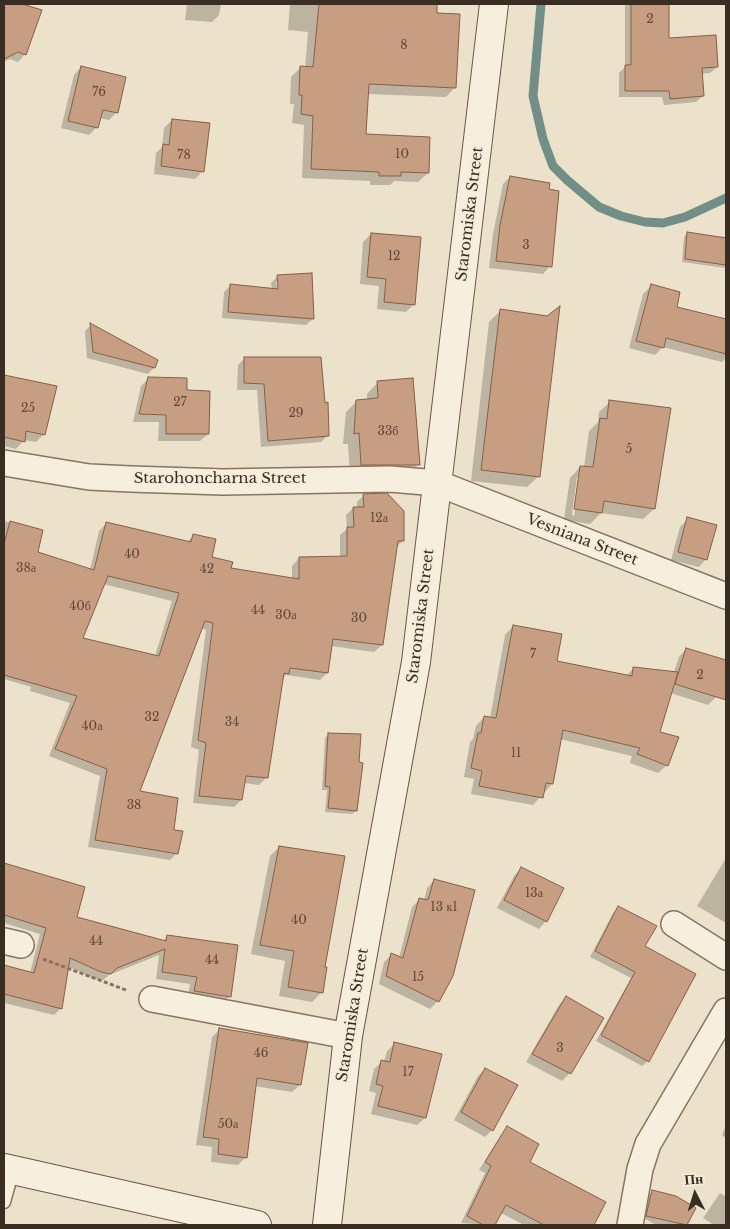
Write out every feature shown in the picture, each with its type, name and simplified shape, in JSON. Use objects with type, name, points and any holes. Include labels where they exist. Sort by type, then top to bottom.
[{"type":"street","name":"Staromiska Street","points":[[327,1225],[348,1036],[416,662],[494,4]]},
{"type":"street","name":"Starohoncharna Street","points":[[4,463],[89,477],[132,479],[223,482],[390,479],[437,483]]},
{"type":"street","name":"Vesniana Street","points":[[437,483],[726,596]]},
{"type":"street","points":[[674,924],[726,957]]},
{"type":"street","points":[[152,999],[348,1036]]},
{"type":"street","points":[[630,1225],[640,1169],[648,1144],[726,1011]]},
{"type":"street","points":[[8,1169],[257,1225]]},
{"type":"lane","points":[[4,1202],[8,1169]]},
{"type":"path","points":[[12,943],[60,967],[152,999]]},
{"type":"building","points":[[4,4],[22,4],[42,10],[26,55],[18,52],[4,59]]},
{"type":"building","points":[[319,4],[437,4],[437,13],[460,14],[456,88],[369,84],[366,134],[430,137],[429,173],[401,172],[401,176],[379,176],[379,172],[311,169],[313,116],[301,114],[302,95],[299,95],[300,66],[313,67]]},
{"type":"building","points":[[631,4],[669,4],[669,38],[716,35],[718,67],[702,68],[704,96],[670,99],[669,91],[625,91],[625,65],[631,65]]},
{"type":"building","points":[[81,66],[126,77],[118,113],[103,110],[98,128],[68,121]]},
{"type":"building","points":[[172,119],[210,123],[204,172],[161,166],[163,144],[169,145]]},
{"type":"building","points":[[510,176],[550,183],[549,189],[559,191],[552,267],[496,261],[500,225]]},
{"type":"building","points":[[687,232],[726,238],[726,265],[685,259]]},
{"type":"building","points":[[371,233],[421,237],[415,305],[384,302],[386,279],[367,277]]},
{"type":"building","points":[[312,273],[314,319],[228,312],[230,284],[278,289],[277,275]]},
{"type":"building","points":[[651,284],[680,292],[677,307],[726,319],[726,354],[666,338],[664,348],[636,341]]},
{"type":"building","points":[[560,306],[540,477],[481,470],[500,309],[547,316]]},
{"type":"building","points":[[90,323],[158,360],[155,368],[93,352]]},
{"type":"building","points":[[244,357],[321,357],[325,403],[328,402],[329,436],[268,441],[264,384],[244,383]]},
{"type":"building","points":[[4,375],[57,386],[45,435],[26,431],[25,442],[4,437]]},
{"type":"building","points":[[148,377],[187,378],[187,390],[210,391],[209,434],[166,434],[166,415],[139,414]]},
{"type":"building","points":[[413,378],[420,465],[361,465],[359,433],[354,434],[356,400],[378,398],[377,381]]},
{"type":"building","points":[[609,400],[671,408],[655,509],[604,501],[602,513],[574,509],[580,466],[593,467],[600,418],[607,419]]},
{"type":"building","points":[[387,493],[404,511],[404,541],[398,541],[383,645],[333,639],[328,673],[290,668],[289,674],[284,673],[268,778],[246,776],[242,800],[199,796],[206,743],[198,740],[213,623],[205,621],[140,791],[178,798],[174,830],[183,831],[178,854],[95,840],[107,769],[55,749],[77,696],[4,675],[4,544],[10,521],[43,530],[38,552],[94,570],[106,522],[191,542],[193,534],[216,539],[212,557],[233,562],[231,568],[299,579],[299,557],[347,556],[347,527],[354,527],[353,507],[364,507],[363,494]],"holes":[[[108,576],[179,593],[159,656],[83,638]]]},
{"type":"building","points":[[687,517],[717,525],[707,560],[678,552]]},
{"type":"building","points":[[513,625],[562,634],[557,661],[632,676],[633,667],[678,672],[660,732],[679,737],[668,766],[637,754],[640,748],[563,730],[553,784],[546,783],[543,798],[479,786],[482,771],[471,768],[478,733],[481,733],[484,716],[496,718]]},
{"type":"building","points":[[686,648],[726,660],[726,700],[675,684]]},
{"type":"building","points":[[328,733],[361,734],[359,762],[363,763],[357,811],[328,808],[330,787],[325,786]]},
{"type":"building","points":[[279,846],[345,856],[325,967],[327,967],[323,993],[288,987],[294,951],[260,945]]},
{"type":"building","points":[[4,863],[85,887],[77,917],[166,941],[167,935],[238,945],[231,997],[194,991],[197,977],[162,972],[165,949],[117,968],[111,974],[101,972],[70,958],[62,1009],[4,994],[4,965],[34,973],[46,928],[4,915]]},
{"type":"building","points":[[521,867],[564,888],[547,922],[504,900]]},
{"type":"building","points":[[434,879],[475,890],[453,976],[439,1002],[386,976],[391,953],[403,958],[419,898],[428,900]]},
{"type":"building","points":[[618,906],[657,926],[645,946],[696,974],[649,1062],[601,1035],[635,972],[595,951]]},
{"type":"building","points":[[566,996],[604,1018],[571,1074],[532,1054]]},
{"type":"building","points":[[219,1028],[308,1043],[301,1085],[257,1078],[247,1158],[218,1154],[219,1139],[203,1137]]},
{"type":"building","points":[[394,1042],[442,1054],[426,1118],[378,1106],[383,1086],[376,1084],[381,1060],[390,1062]]},
{"type":"building","points":[[485,1068],[518,1085],[493,1131],[461,1112]]},
{"type":"building","points":[[507,1126],[539,1144],[530,1162],[606,1202],[594,1225],[544,1225],[506,1205],[495,1225],[483,1225],[467,1216],[491,1166],[485,1162]]},
{"type":"building","points":[[652,1190],[676,1196],[696,1208],[687,1225],[646,1216]]},
{"type":"waterway","points":[[541,4],[533,96],[543,139],[553,166],[599,207],[621,216],[645,222],[663,223],[685,217],[726,198]]}]
